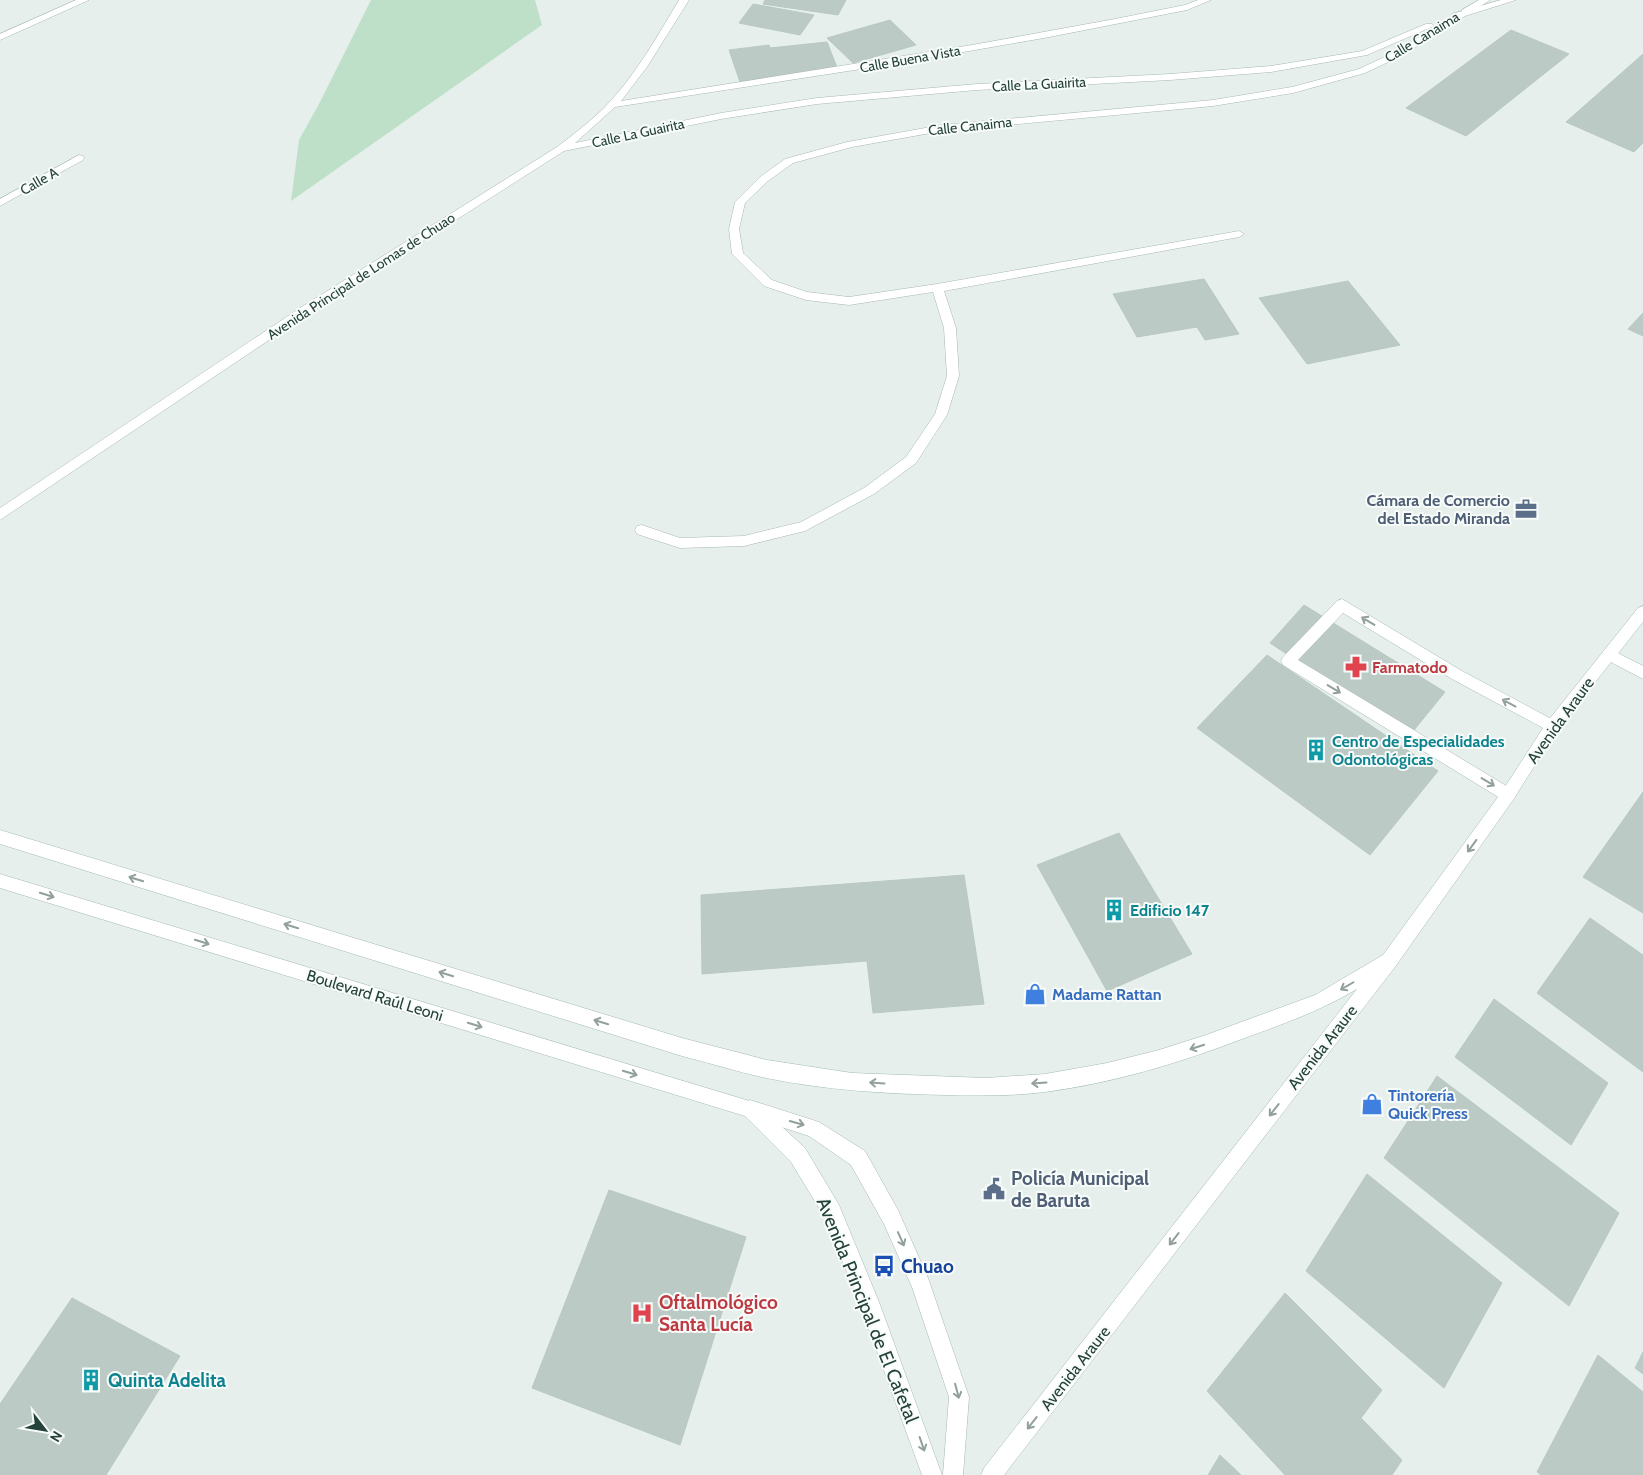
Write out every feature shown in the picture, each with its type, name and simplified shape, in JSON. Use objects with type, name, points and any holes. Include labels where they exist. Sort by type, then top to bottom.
[{"type":"street","points":[[0,37],[84,0]]},
{"type":"street","name":"Avenida Principal de Lomas de Chuao","points":[[0,515],[301,313],[560,149],[591,126],[612,106],[632,80],[654,49],[684,0]]},
{"type":"street","name":"Calle Buena Vista","points":[[612,106],[833,73],[1060,34],[1187,7],[1206,0]]},
{"type":"street","points":[[1464,12],[1485,0]]},
{"type":"street","name":"Calle La Guairita","points":[[560,149],[721,116],[817,101],[977,87],[1271,70],[1364,53],[1464,12],[1511,0]]},
{"type":"street","name":"Calle Canaima","points":[[1240,234],[937,288],[849,301],[806,296],[768,283],[738,254],[734,230],[740,202],[764,179],[789,161],[851,144],[942,128],[1213,102],[1293,90],[1362,70],[1400,53],[1464,12]]},
{"type":"street","name":"Calle A","points":[[0,203],[79,158]]},
{"type":"street","points":[[642,530],[680,543],[744,541],[805,526],[869,491],[911,460],[941,416],[953,376],[950,328],[937,288]]},
{"type":"street","points":[[1508,795],[1288,661],[1342,606],[1457,675],[1552,726]]},
{"type":"street","name":"Avenida Araure","points":[[992,1475],[1389,961],[1508,795],[1552,726],[1640,621]]},
{"type":"street","points":[[1610,655],[1643,673]]},
{"type":"street","points":[[0,837],[682,1047],[767,1069],[852,1082],[986,1087],[1045,1083],[1116,1070],[1206,1044],[1320,1002],[1389,961]]},
{"type":"street","name":"Boulevard Raúl Leoni","points":[[0,881],[813,1128],[858,1158],[891,1217],[921,1285],[959,1396],[953,1475]]},
{"type":"street","name":"Avenida Principal de El Cafetal","points":[[750,1109],[798,1155],[832,1212],[868,1302],[932,1475]]},
{"type":"green space","points":[[371,0],[535,0],[542,25],[291,201],[299,140]]},
{"type":"building","points":[[765,0],[846,0],[838,15],[763,4]]},
{"type":"building","points":[[753,4],[814,15],[800,35],[739,23]]},
{"type":"building","points":[[890,20],[916,45],[853,63],[827,38]]},
{"type":"building","points":[[1511,30],[1569,54],[1466,136],[1406,108]]},
{"type":"building","points":[[827,42],[838,70],[740,82],[729,50],[769,45],[770,48]]},
{"type":"building","points":[[1643,54],[1643,143],[1634,152],[1566,122]]},
{"type":"building","points":[[1204,279],[1239,334],[1205,340],[1197,327],[1137,337],[1113,294]]},
{"type":"building","points":[[1348,281],[1400,345],[1307,364],[1259,298]]},
{"type":"building","points":[[1643,313],[1643,336],[1628,329]]},
{"type":"building","name":"Farmatodo","points":[[1304,605],[1445,692],[1410,735],[1270,643]]},
{"type":"building","name":"Centro de Especialidades Odontológicas","points":[[1267,655],[1438,771],[1370,855],[1197,728]]},
{"type":"building","points":[[1643,792],[1643,913],[1583,877]]},
{"type":"building","name":"Edificio 147","points":[[1119,833],[1192,954],[1107,991],[1037,865]]},
{"type":"building","points":[[964,875],[984,1004],[873,1013],[867,961],[702,974],[701,895]]},
{"type":"building","points":[[1590,918],[1643,955],[1643,1072],[1537,993]]},
{"type":"building","points":[[1494,999],[1608,1083],[1571,1145],[1455,1057]]},
{"type":"building","points":[[1437,1076],[1619,1213],[1569,1306],[1384,1158]]},
{"type":"building","points":[[1367,1174],[1502,1283],[1444,1388],[1306,1271]]},
{"type":"building","name":"Oftalmológico Santa Lucía","points":[[609,1190],[746,1237],[680,1445],[532,1388]]},
{"type":"building","points":[[1285,1293],[1382,1390],[1361,1418],[1402,1460],[1392,1475],[1285,1475],[1207,1391]]},
{"type":"building","name":"Quinta Adelita","points":[[72,1298],[180,1356],[106,1475],[0,1475],[0,1404]]},
{"type":"building","points":[[1643,1352],[1643,1374],[1635,1368]]},
{"type":"building","points":[[1598,1355],[1643,1392],[1643,1475],[1541,1475],[1537,1472]]},
{"type":"building","points":[[1220,1455],[1241,1475],[1208,1475]]},
{"type":"place","name":"Cámara de Comercio del Estado Miranda","points":[[1526,509]]},
{"type":"place","name":"Farmatodo","points":[[1356,667]]},
{"type":"place","name":"Centro de Especialidades Odontológicas","points":[[1316,750]]},
{"type":"place","name":"Edificio 147","points":[[1114,910]]},
{"type":"place","name":"Madame Rattan","points":[[1035,994]]},
{"type":"place","name":"Tintorería Quick Press","points":[[1372,1104]]},
{"type":"place","name":"Policía Municipal de Baruta","points":[[994,1189]]},
{"type":"place","name":"Chuao","points":[[884,1266]]},
{"type":"place","name":"Oftalmológico Santa Lucía","points":[[642,1313]]},
{"type":"place","name":"Quinta Adelita","points":[[91,1380]]}]
